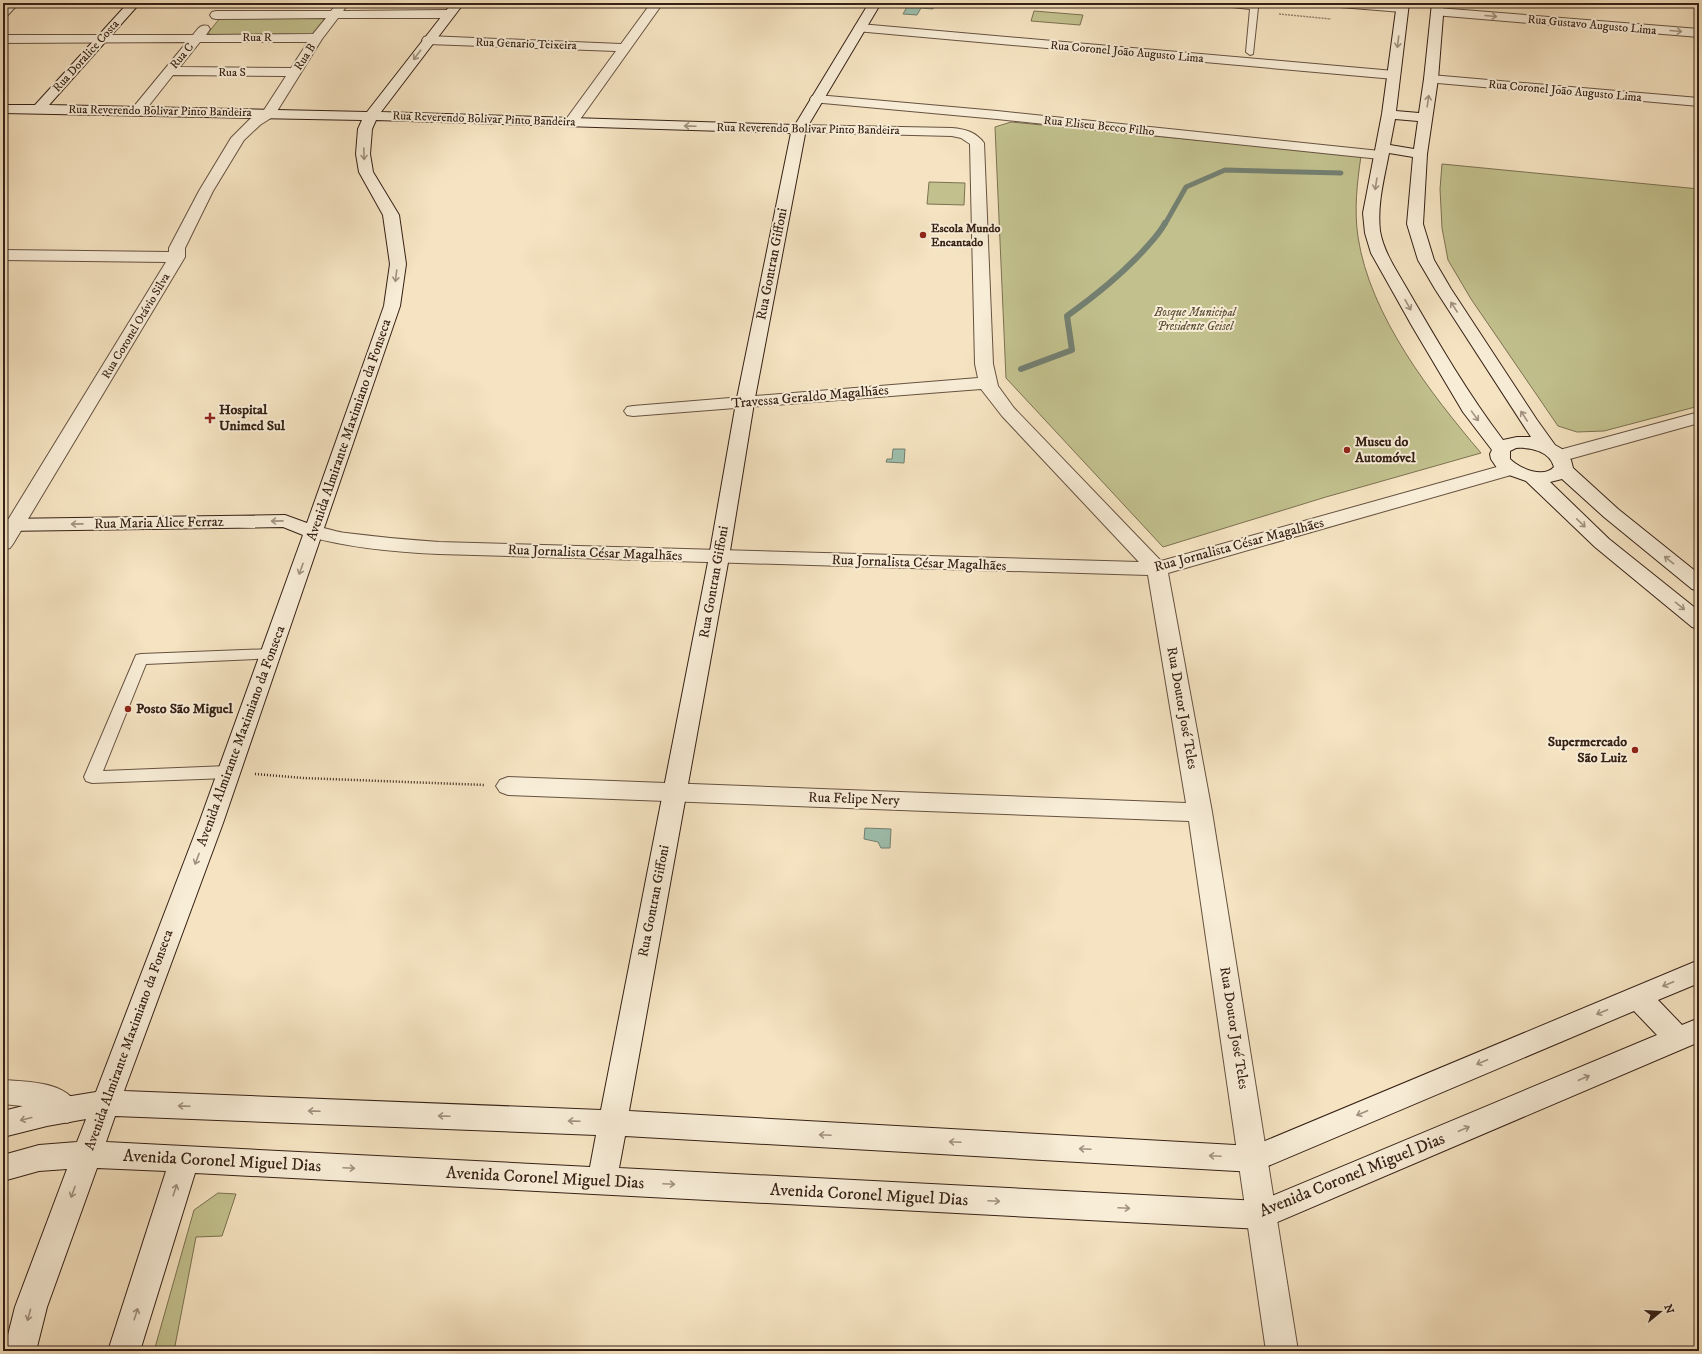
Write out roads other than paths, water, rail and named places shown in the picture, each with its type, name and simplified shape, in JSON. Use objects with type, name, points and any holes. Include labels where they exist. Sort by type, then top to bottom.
[{"type":"street","points":[[3,13],[13,3]]},
{"type":"street","name":"Rua Doralice Costa","points":[[38,110],[134,3]]},
{"type":"street","name":"Rua C","points":[[138,110],[225,3]]},
{"type":"street","name":"Rua B","points":[[269,113],[317,38],[343,3]]},
{"type":"street","name":"Avenida Almirante Maximiano da Fonseca","points":[[20,1351],[31,1307],[271,654],[392,306],[398,264],[392,215],[366,172],[363,154],[365,129],[371,116],[448,14],[458,3]]},
{"type":"street","points":[[571,122],[657,3]]},
{"type":"street","name":"Rua Gontran Giffoni","points":[[602,1181],[719,557],[745,403],[799,129],[876,3]]},
{"type":"street","points":[[1340,3],[1402,6],[1389,114],[1381,151],[1371,213],[1373,233],[1379,253],[1420,326],[1472,412],[1501,450]]},
{"type":"street","points":[[1438,8],[1431,79],[1420,154],[1415,224],[1426,260],[1447,296],[1529,422],[1556,457],[1611,513],[1699,584]]},
{"type":"street","name":"Rua Gustavo Augusto Lima","points":[[1438,8],[1699,33]]},
{"type":"street","points":[[216,15],[448,14]]},
{"type":"street","name":"Rua Coronel João Augusto Lima","points":[[860,28],[1394,75]]},
{"type":"street","name":"Rua R","points":[[3,39],[74,39],[103,37],[317,38]]},
{"type":"street","name":"Rua Genario Teixeira","points":[[428,40],[624,48]]},
{"type":"street","name":"Rua S","points":[[169,72],[295,72]]},
{"type":"street","name":"Rua Coronel João Augusto Lima","points":[[1431,79],[1696,98]]},
{"type":"street","name":"Rua Eliseu Becco Filho","points":[[817,99],[1420,154]]},
{"type":"street","name":"Rua Reverendo Bolivar Pinto Bandeira","points":[[3,109],[269,113],[799,129],[952,132],[965,134]]},
{"type":"street","name":"Rua Coronel Otávio Silva","points":[[3,544],[9,525],[177,257],[177,248],[206,191],[238,138],[255,122],[269,113]]},
{"type":"street","points":[[1389,114],[1425,118]]},
{"type":"street","points":[[965,134],[997,115]]},
{"type":"street","points":[[965,134],[973,138],[977,143],[978,149],[984,364],[986,383],[1008,412],[1157,569]]},
{"type":"street","points":[[3,255],[177,257]]},
{"type":"street","name":"Travessa Geraldo Magalhães","points":[[633,411],[986,383]]},
{"type":"street","points":[[1556,457],[1699,417]]},
{"type":"street","points":[[1516,442],[1537,444],[1556,457],[1559,474],[1533,477],[1511,469],[1501,459],[1500,454],[1501,450],[1508,444],[1516,442]]},
{"type":"street","name":"Rua Jornalista César Magalhães","points":[[314,532],[336,538],[387,545],[719,557],[1157,569],[1511,469]]},
{"type":"street","points":[[1533,477],[1602,544],[1699,622]]},
{"type":"street","name":"Rua Maria Alice Ferraz","points":[[9,525],[286,521],[314,532]]},
{"type":"street","name":"Rua Doutor José Teles","points":[[1157,569],[1200,812],[1282,1351]]},
{"type":"street","name":"Rua Felipe Nery","points":[[508,786],[1200,812]]},
{"type":"street","points":[[3,1124],[47,1113],[105,1103],[612,1123],[1254,1159],[1699,971]]},
{"type":"street","points":[[1638,997],[1688,1034]]},
{"type":"street","name":"Avenida Coronel Miguel Dias","points":[[3,1168],[39,1158],[87,1154],[1261,1215],[1688,1034]]},
{"type":"street","points":[[3,1092],[47,1096],[67,1110]]},
{"type":"street","points":[[124,1351],[185,1159]]},
{"type":"lane","points":[[1214,3],[1254,8],[1250,52]]},
{"type":"lane","points":[[228,772],[92,777],[141,659],[271,654]]},
{"type":"waterway","points":[[1165,224],[1186,187],[1225,170],[1341,173]]},
{"type":"waterway","points":[[1021,369],[1072,350],[1067,316],[1117,277],[1153,240],[1165,223]]},
{"type":"place","name":"Escola Mundo Encantado","points":[[923,235]]},
{"type":"place","name":"Hospital Unimed Sul","points":[[210,418]]},
{"type":"place","name":"Museu do Automóvel","points":[[1347,450]]},
{"type":"place","name":"Posto São Miguel","points":[[128,709]]},
{"type":"place","name":"Supermercado São Luiz","points":[[1635,750]]},
{"type":"park label","name":"Bosque Municipal Presidente Geisel","points":[[1195,319]]}]
